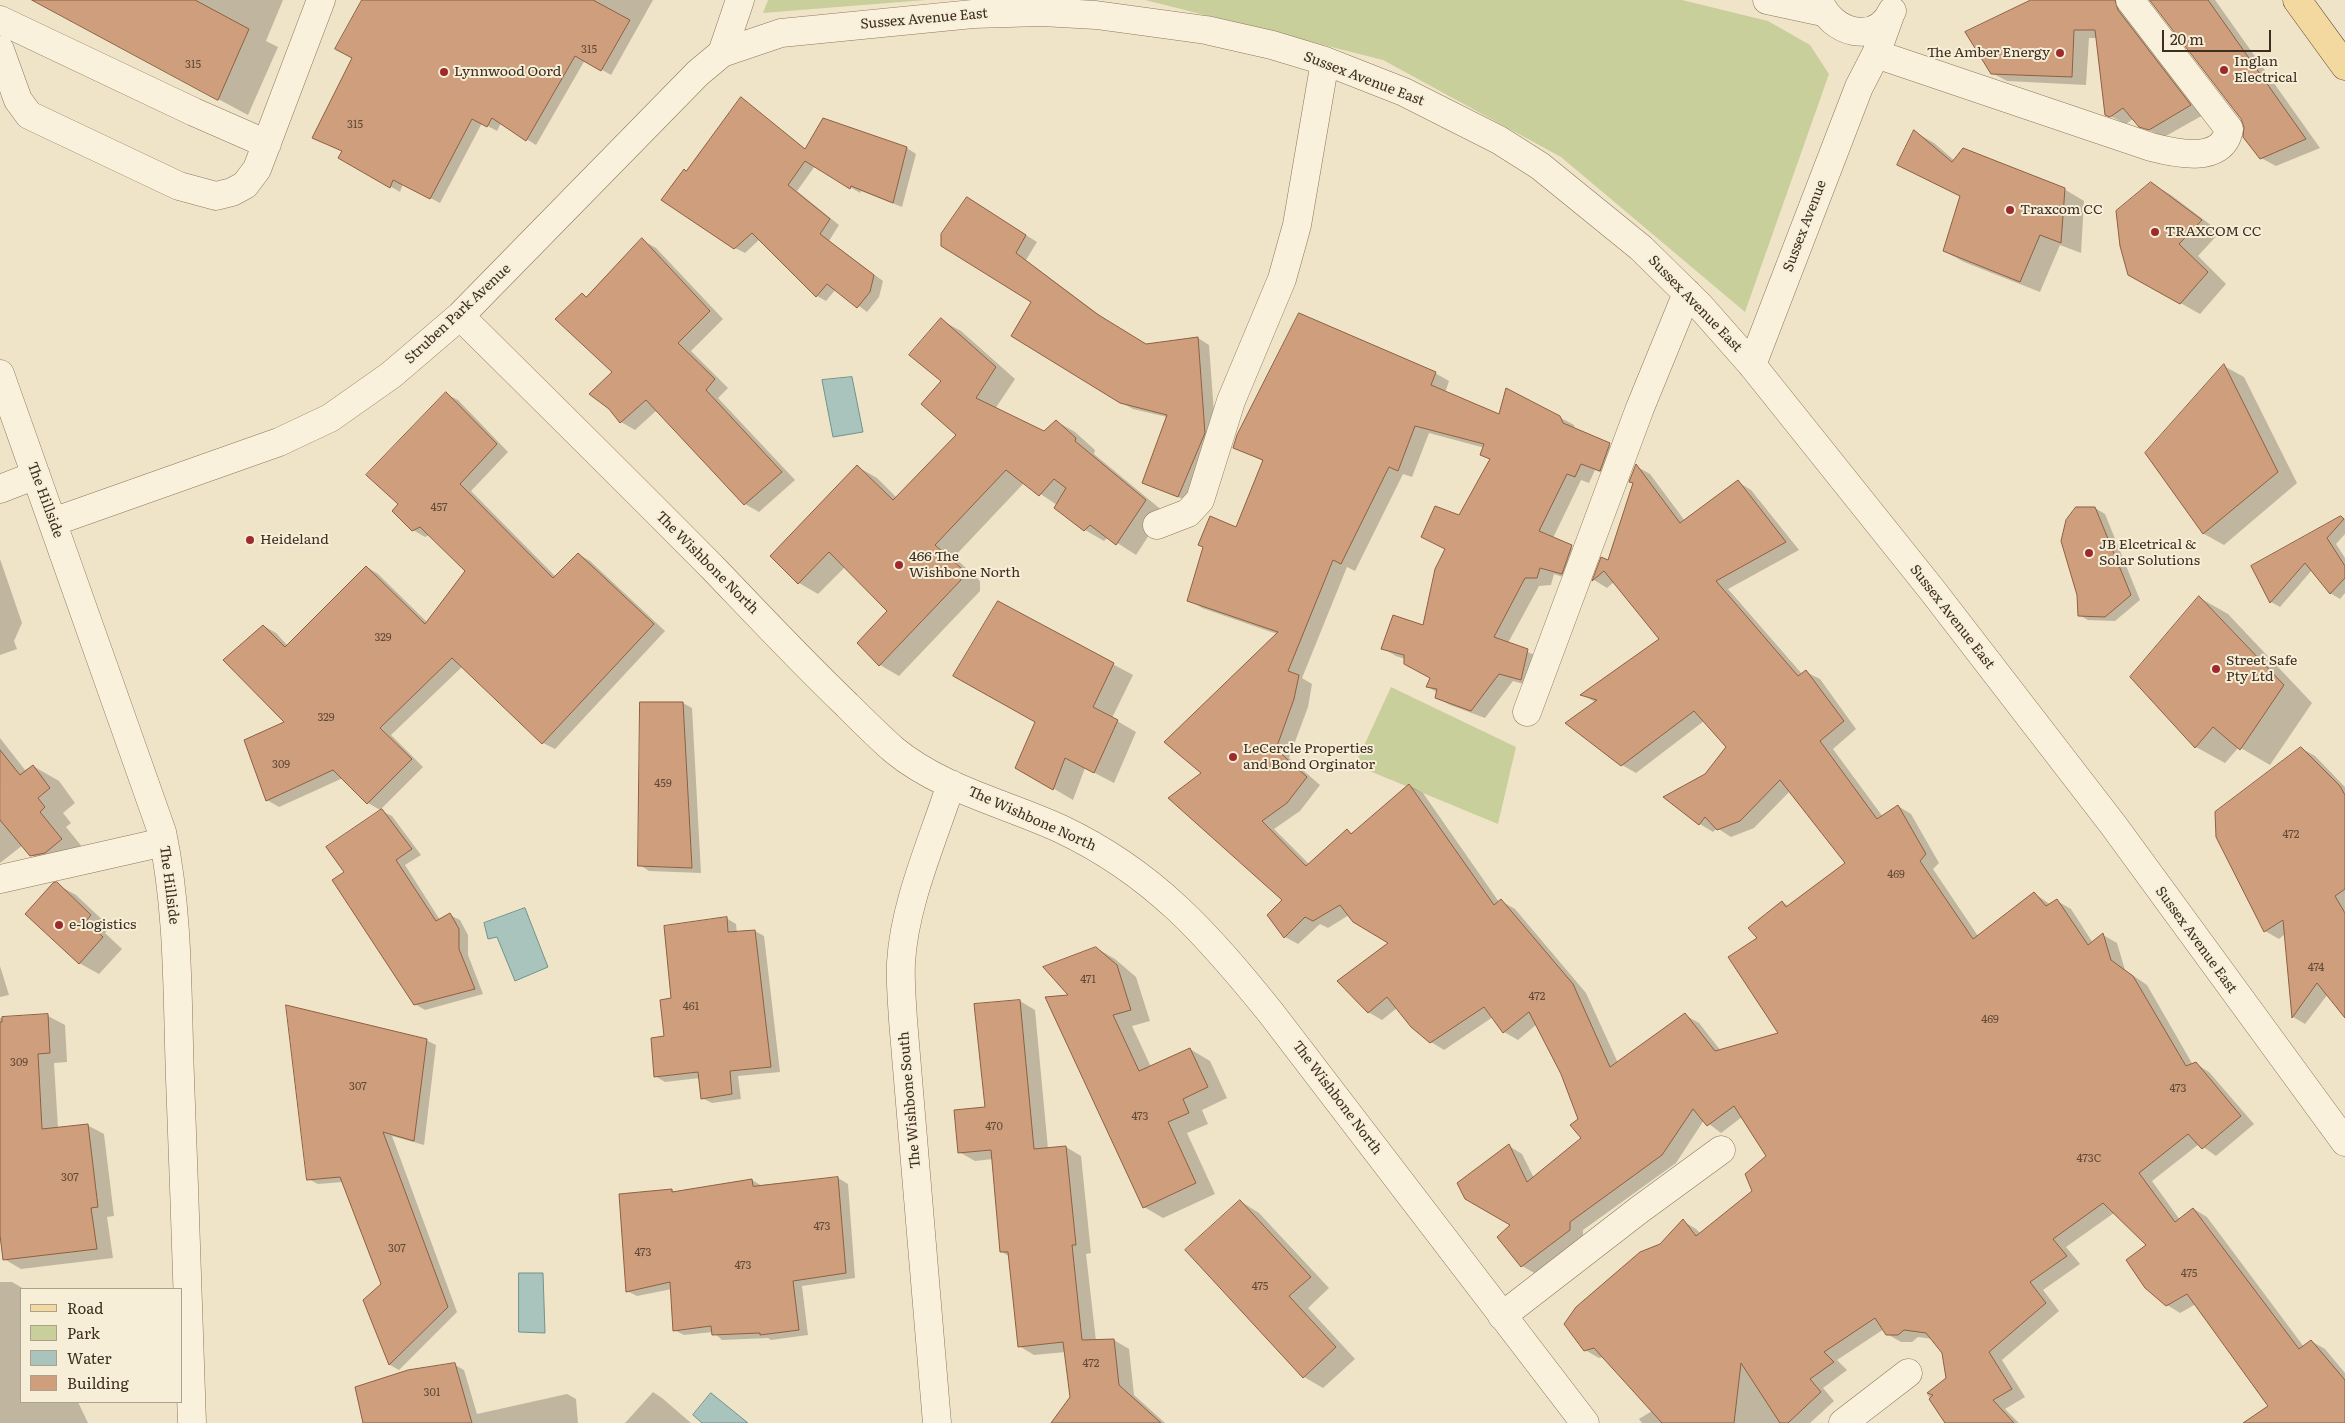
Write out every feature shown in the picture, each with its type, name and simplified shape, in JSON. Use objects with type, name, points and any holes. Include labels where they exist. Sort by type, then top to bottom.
[{"type":"main road","points":[[2297,0],[2345,66]]},
{"type":"street","points":[[0,50],[18,100],[29,116],[179,186],[216,196],[232,192],[245,185],[257,169],[321,0]]},
{"type":"street","points":[[722,53],[740,0]]},
{"type":"street","points":[[1767,0],[1821,6],[1832,22],[1848,30],[1869,30],[1880,24],[1892,8]]},
{"type":"street","points":[[1876,54],[2151,147],[2190,155],[2214,148],[2228,136],[2229,129],[2130,0]]},
{"type":"street","name":"Sussex Avenue","points":[[1752,365],[1859,87],[1876,54],[1892,8]]},
{"type":"street","name":"Sussex Avenue East","points":[[722,53],[781,32],[973,14],[1042,12],[1096,15],[1206,30],[1272,45],[1325,61],[1404,92],[1500,140],[1540,166],[1641,248],[1687,293],[1752,365],[1932,590],[2114,826],[2345,1142]]},
{"type":"street","points":[[0,20],[194,112],[267,144]]},
{"type":"street","name":"Sussex Avenue","points":[[1848,30],[1856,61],[1859,87]]},
{"type":"street","name":"Struben Park Avenue","points":[[53,522],[279,442],[330,418],[391,375],[460,316],[698,73],[722,53]]},
{"type":"street","points":[[1157,525],[1188,513],[1200,500],[1231,402],[1282,279],[1297,225],[1325,61]]},
{"type":"street","points":[[1526,712],[1640,408],[1687,293]]},
{"type":"street","name":"The Wishbone North","points":[[460,316],[874,732],[905,758],[951,784],[1058,828],[1111,855],[1136,872],[1170,900],[1233,966],[1271,1013],[1585,1423]]},
{"type":"street","name":"The Hillside","points":[[0,374],[164,842],[169,864],[176,936],[192,1423]]},
{"type":"street","points":[[0,489],[36,475]]},
{"type":"street","name":"The Wishbone South","points":[[937,1423],[903,1020],[900,964],[913,898],[951,784]]},
{"type":"street","points":[[0,879],[164,842]]},
{"type":"street","points":[[1502,1316],[1639,1210],[1721,1150]]},
{"type":"street","points":[[1843,1423],[1908,1373]]},
{"type":"green space","points":[[768,0],[926,0],[763,13]]},
{"type":"green space","points":[[1145,0],[1682,0],[1768,21],[1810,45],[1829,74],[1745,312],[1561,157],[1383,60]]},
{"type":"green space","points":[[1391,687],[1516,747],[1498,824],[1355,765]]},
{"type":"water","points":[[852,377],[863,432],[833,437],[822,380]]},
{"type":"water","points":[[525,908],[548,967],[515,981],[497,937],[488,939],[484,923]]},
{"type":"water","points":[[519,1273],[543,1273],[545,1333],[519,1332]]},
{"type":"water","points":[[711,1393],[748,1423],[702,1423],[693,1415]]},
{"type":"building","points":[[32,0],[195,0],[249,29],[218,100]]},
{"type":"building","points":[[362,0],[593,0],[630,20],[601,71],[575,56],[526,141],[492,118],[487,127],[472,119],[430,199],[393,180],[390,188],[338,158],[342,151],[312,138],[352,58],[335,49]]},
{"type":"building","name":"The Amber Energy","points":[[2031,0],[2115,0],[2118,10],[2191,105],[2149,130],[2139,127],[2123,108],[2110,117],[2105,115],[2095,30],[2074,30],[2072,77],[1991,74],[1965,32]]},
{"type":"building","name":"Inglan Electrical","points":[[2150,0],[2208,0],[2306,139],[2260,159],[2243,137],[2244,127],[2241,119]]},
{"type":"building","points":[[741,97],[805,149],[823,118],[907,147],[893,203],[851,186],[850,189],[805,161],[788,185],[830,219],[820,234],[874,275],[870,292],[857,308],[827,284],[816,297],[752,233],[734,249],[661,200],[684,169],[686,171]]},
{"type":"building","name":"Traxcom CC","points":[[1914,130],[1952,162],[1963,148],[2065,188],[2061,243],[2040,235],[2020,282],[1943,251],[1960,196],[1897,165]]},
{"type":"building","name":"TRAXCOM CC","points":[[2151,182],[2202,220],[2179,244],[2208,272],[2180,304],[2128,275],[2120,246],[2116,211]]},
{"type":"building","points":[[967,197],[1026,235],[1016,253],[1097,314],[1146,344],[1198,337],[1205,433],[1178,497],[1142,483],[1167,415],[1120,403],[1011,336],[1031,302],[941,246],[941,234]]},
{"type":"building","points":[[642,238],[710,311],[678,343],[715,379],[706,390],[782,472],[744,505],[646,400],[620,423],[609,409],[589,394],[612,372],[555,319],[582,293],[586,297]]},
{"type":"building","points":[[1299,313],[1436,372],[1431,385],[1499,414],[1506,388],[1560,416],[1563,423],[1610,443],[1600,471],[1581,464],[1575,477],[1567,474],[1539,531],[1572,545],[1562,574],[1540,568],[1537,578],[1525,578],[1494,637],[1528,649],[1521,680],[1499,674],[1471,711],[1435,698],[1437,689],[1426,687],[1430,678],[1404,664],[1404,655],[1381,649],[1393,615],[1423,625],[1435,569],[1445,549],[1421,537],[1435,506],[1459,515],[1490,459],[1480,455],[1484,444],[1415,426],[1398,471],[1389,467],[1341,564],[1333,560],[1288,671],[1299,675],[1294,699],[1276,749],[1307,777],[1287,803],[1262,821],[1306,866],[1347,829],[1351,834],[1409,784],[1494,905],[1501,899],[1573,984],[1610,1067],[1685,1013],[1715,1051],[1778,1033],[1728,957],[1757,938],[1748,928],[1782,901],[1786,907],[1845,863],[1780,780],[1740,821],[1717,830],[1705,817],[1699,825],[1663,797],[1705,774],[1726,747],[1694,711],[1621,766],[1565,723],[1597,700],[1580,695],[1659,639],[1604,571],[1592,581],[1601,557],[1608,560],[1633,483],[1629,482],[1636,464],[1680,523],[1738,480],[1786,542],[1716,581],[1798,676],[1806,670],[1844,721],[1820,741],[1877,819],[1898,805],[1926,854],[1920,861],[1973,939],[2034,892],[2046,906],[2057,899],[2088,945],[2103,933],[2111,960],[2133,976],[2186,1066],[2196,1062],[2241,1116],[2202,1149],[2188,1134],[2139,1173],[2175,1222],[2193,1208],[2299,1349],[2311,1340],[2345,1380],[2345,1423],[2243,1423],[2268,1406],[2187,1294],[2166,1306],[2145,1288],[2126,1260],[2146,1245],[2103,1203],[2053,1239],[2067,1256],[2030,1282],[2046,1303],[1989,1352],[2012,1389],[1993,1400],[2014,1423],[1945,1423],[1929,1399],[1933,1395],[1927,1393],[1946,1378],[1942,1353],[1926,1333],[1904,1330],[1898,1335],[1886,1335],[1875,1318],[1824,1352],[1834,1362],[1810,1379],[1821,1392],[1788,1423],[1780,1423],[1741,1363],[1734,1423],[1662,1423],[1594,1348],[1584,1351],[1564,1324],[1576,1307],[1640,1252],[1660,1244],[1683,1219],[1696,1236],[1752,1191],[1745,1174],[1766,1156],[1734,1106],[1707,1126],[1693,1109],[1662,1155],[1570,1222],[1570,1230],[1521,1267],[1497,1237],[1510,1225],[1465,1199],[1457,1183],[1509,1144],[1527,1182],[1581,1138],[1570,1125],[1578,1119],[1561,1074],[1529,1012],[1503,1033],[1484,1007],[1430,1043],[1411,1027],[1387,997],[1368,1013],[1337,981],[1388,943],[1353,922],[1340,905],[1313,921],[1305,917],[1284,938],[1267,915],[1282,900],[1168,798],[1201,773],[1164,742],[1278,632],[1187,601],[1203,547],[1198,545],[1210,516],[1236,527],[1263,460],[1233,448],[1237,435]]},
{"type":"building","points":[[941,318],[996,367],[976,398],[1044,431],[1056,420],[1076,438],[1075,441],[1146,500],[1116,545],[1090,525],[1084,531],[1054,508],[1066,488],[1054,479],[1039,496],[1006,470],[935,545],[961,568],[961,580],[879,666],[857,643],[887,611],[829,552],[798,584],[770,556],[857,465],[893,500],[956,435],[921,404],[941,381],[909,355]]},
{"type":"building","points":[[2224,364],[2278,472],[2203,534],[2145,453]]},
{"type":"building","points":[[446,392],[497,444],[460,484],[553,578],[578,553],[654,624],[542,744],[452,658],[380,728],[412,759],[367,804],[333,770],[266,801],[244,740],[284,722],[223,660],[263,625],[285,647],[366,566],[425,624],[465,571],[420,527],[412,531],[392,511],[398,504],[366,475]]},
{"type":"building","name":"JB Elcetrical & Solar Solutions","points":[[2076,507],[2095,507],[2131,595],[2105,617],[2078,616],[2077,595],[2061,541],[2066,520]]},
{"type":"building","points":[[2341,516],[2344,519],[2327,538],[2345,566],[2345,578],[2330,594],[2305,563],[2270,603],[2251,566]]},
{"type":"building","name":"Street Safe Pty Ltd","points":[[2199,596],[2284,685],[2240,750],[2213,727],[2195,748],[2130,677]]},
{"type":"building","points":[[998,601],[1114,663],[1093,707],[1118,720],[1094,773],[1065,758],[1053,790],[1015,768],[1035,722],[953,676]]},
{"type":"building","points":[[640,702],[683,702],[692,868],[638,866]]},
{"type":"building","points":[[2301,747],[2340,786],[2345,795],[2345,889],[2335,896],[2345,913],[2345,1018],[2317,983],[2292,1018],[2283,920],[2264,932],[2216,837],[2215,812]]},
{"type":"building","points":[[0,750],[20,775],[33,765],[50,788],[38,798],[45,807],[40,812],[62,839],[45,853],[30,856],[0,820]]},
{"type":"building","points":[[382,809],[412,849],[396,860],[436,921],[450,913],[459,929],[459,949],[475,989],[414,1005],[332,880],[344,872],[326,847]]},
{"type":"building","name":"e-logistics","points":[[57,882],[91,915],[86,921],[103,937],[79,964],[25,914],[53,883]]},
{"type":"building","points":[[727,917],[728,932],[755,930],[771,1067],[730,1071],[732,1094],[701,1099],[698,1072],[654,1077],[651,1038],[664,1036],[660,1000],[671,998],[664,926]]},
{"type":"building","points":[[1096,947],[1117,965],[1131,1010],[1113,1015],[1139,1071],[1190,1048],[1208,1087],[1183,1099],[1189,1113],[1168,1122],[1196,1183],[1143,1208],[1045,997],[1068,995],[1043,967]]},
{"type":"building","points":[[1020,1000],[1034,1149],[1066,1146],[1076,1245],[1072,1245],[1082,1340],[1114,1339],[1119,1385],[1161,1423],[1051,1423],[1070,1397],[1063,1342],[1018,1347],[1008,1252],[1000,1252],[991,1150],[958,1153],[954,1110],[985,1107],[974,1004]]},
{"type":"building","points":[[286,1005],[427,1039],[414,1141],[383,1132],[448,1307],[389,1365],[363,1300],[381,1284],[340,1177],[307,1180]]},
{"type":"building","points":[[48,1014],[50,1053],[38,1054],[42,1129],[88,1124],[98,1207],[91,1208],[97,1249],[3,1260],[0,1235],[0,1022],[2,1022],[2,1017]]},
{"type":"building","points":[[838,1177],[846,1273],[793,1281],[799,1330],[760,1335],[760,1333],[712,1335],[711,1326],[673,1331],[670,1282],[626,1292],[619,1194],[672,1189],[672,1192],[752,1179],[753,1186]]},
{"type":"building","points":[[1240,1200],[1311,1277],[1289,1296],[1336,1347],[1303,1378],[1185,1250]]},
{"type":"building","points":[[455,1363],[472,1423],[363,1423],[355,1387],[408,1370]]},
{"type":"place","name":"The Amber Energy","points":[[2060,53]]},
{"type":"place","name":"Inglan Electrical","points":[[2224,70]]},
{"type":"place","name":"Lynnwood Oord","points":[[444,72]]},
{"type":"place","name":"Traxcom CC","points":[[2010,210]]},
{"type":"place","name":"TRAXCOM CC","points":[[2155,232]]},
{"type":"place","name":"Heideland","points":[[250,540]]},
{"type":"place","name":"JB Elcetrical & Solar Solutions","points":[[2089,553]]},
{"type":"place","name":"466 The Wishbone North","points":[[899,565]]},
{"type":"place","name":"Street Safe Pty Ltd","points":[[2216,669]]},
{"type":"place","name":"LeCercle Properties and Bond Orginator","points":[[1233,757]]},
{"type":"place","name":"e-logistics","points":[[59,925]]}]
